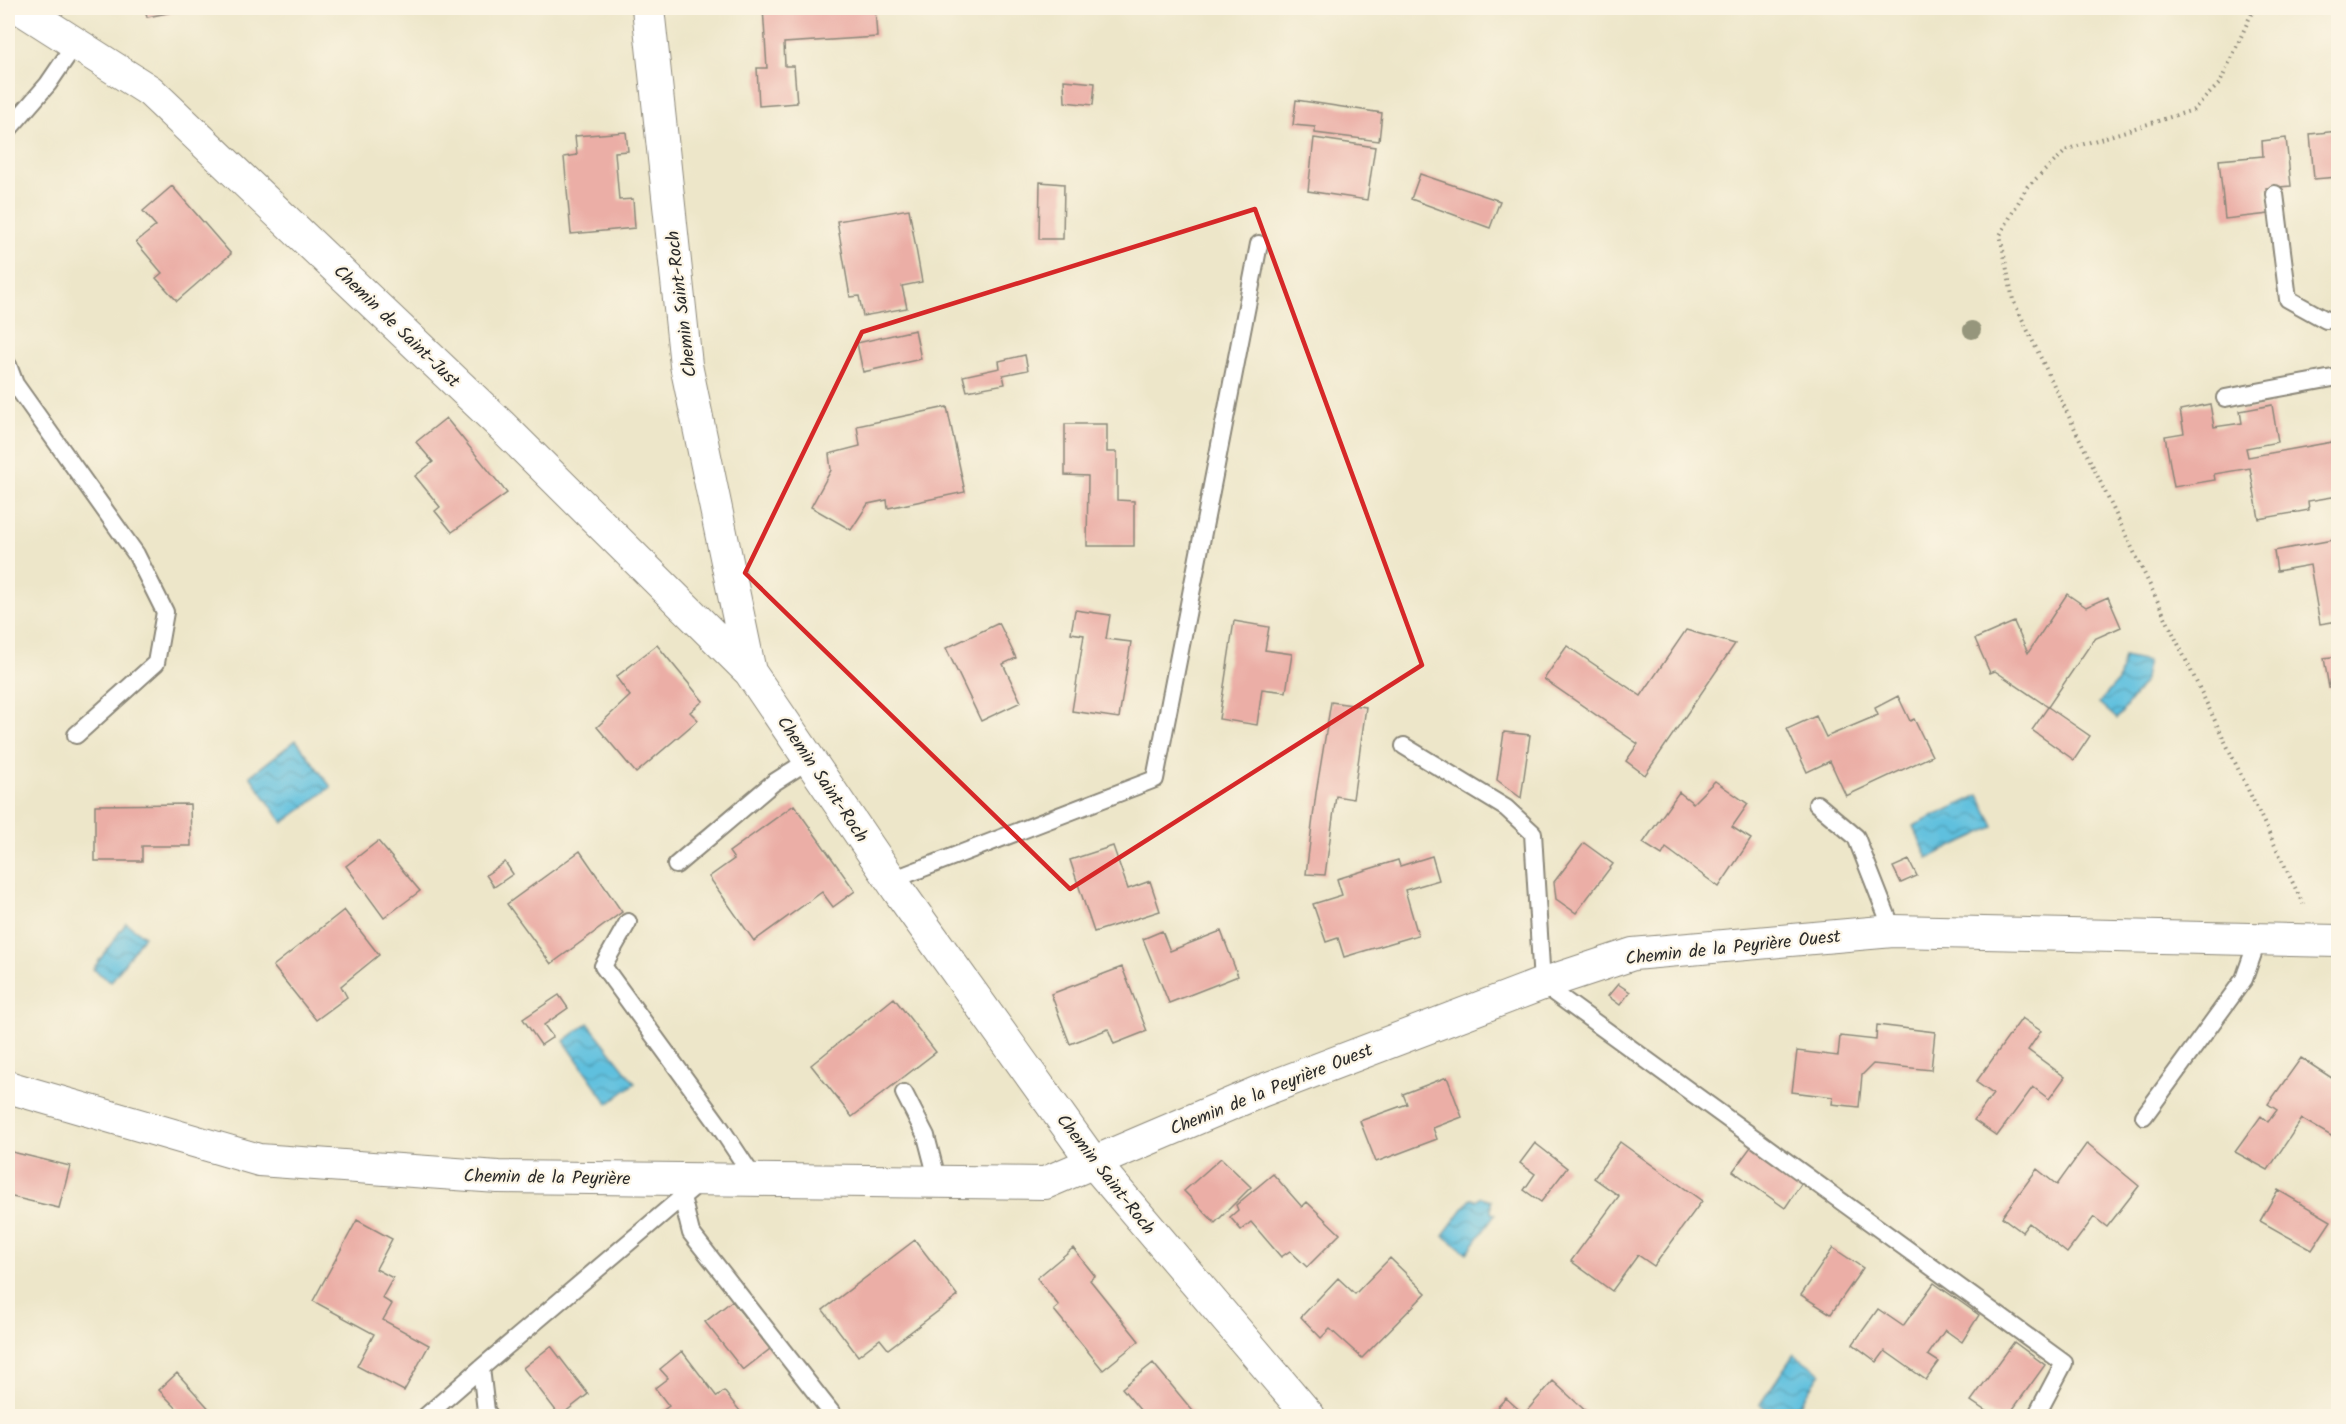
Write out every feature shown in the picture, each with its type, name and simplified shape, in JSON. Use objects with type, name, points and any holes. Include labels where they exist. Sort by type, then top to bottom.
[{"type":"street","name":"Chemin de Saint-Just","points":[[20,8],[150,91],[502,426],[750,672]]},
{"type":"street","name":"Chemin Saint-Roch","points":[[648,8],[686,365],[750,672],[892,880],[1093,1162],[1309,1416]]},
{"type":"street","name":"Chemin de la Peyrière Ouest","points":[[1093,1162],[1261,1091],[1542,984],[1633,954],[1893,931],[2329,940]]},
{"type":"street","name":"Chemin de la Peyrière","points":[[8,1087],[259,1160],[498,1178],[692,1188],[755,1180],[1045,1183],[1093,1162]]},
{"type":"lane","points":[[8,130],[48,84],[76,43]]},
{"type":"lane","points":[[2275,194],[2288,299],[2325,320],[2338,319]]},
{"type":"lane","points":[[892,880],[1155,779],[1259,244]]},
{"type":"lane","points":[[8,365],[15,384],[136,554],[165,612],[156,663],[76,735]]},
{"type":"lane","points":[[2225,398],[2338,377]]},
{"type":"lane","points":[[1404,746],[1506,808],[1533,833],[1542,984],[2064,1363],[2036,1416]]},
{"type":"lane","points":[[676,865],[773,783],[810,760]]},
{"type":"lane","points":[[1817,804],[1856,837],[1893,931]]},
{"type":"lane","points":[[628,922],[603,966],[718,1124],[755,1180]]},
{"type":"lane","points":[[2144,1116],[2244,979],[2258,939]]},
{"type":"lane","points":[[904,1094],[926,1136],[938,1182]]},
{"type":"lane","points":[[426,1416],[692,1188]]},
{"type":"lane","points":[[692,1188],[691,1233],[834,1416]]},
{"type":"lane","points":[[482,1368],[486,1411],[490,1416]]},
{"type":"path","points":[[2254,8],[2220,83],[2193,110],[2068,149],[2027,187],[2000,235],[2013,300],[2329,940]]},
{"type":"highlighted area","points":[[1255,209],[1422,665],[1070,889],[745,573],[862,332]]},
{"type":"water","points":[[2124,657],[2147,662],[2143,684],[2117,719],[2099,703],[2118,681]]},
{"type":"water","points":[[296,740],[331,787],[283,823],[250,776]]},
{"type":"water","points":[[1979,795],[1994,827],[1928,858],[1913,826]]},
{"type":"water","points":[[126,923],[144,936],[111,982],[93,969]]},
{"type":"water","points":[[588,1023],[635,1083],[608,1104],[564,1041]]},
{"type":"water","points":[[1481,1197],[1491,1200],[1491,1212],[1495,1215],[1467,1253],[1443,1235],[1471,1198],[1476,1201]]},
{"type":"water","points":[[1794,1354],[1821,1373],[1792,1416],[1778,1416],[1760,1404]]},
{"type":"building","points":[[145,8],[183,8],[183,10],[147,17]]},
{"type":"building","points":[[763,8],[875,8],[877,37],[784,43],[785,66],[794,66],[797,103],[759,106],[757,68],[767,68]]},
{"type":"building","points":[[1064,80],[1095,83],[1093,105],[1065,102]]},
{"type":"building","points":[[1296,100],[1382,113],[1379,141],[1315,133],[1315,127],[1293,125]]},
{"type":"building","points":[[2338,131],[2338,177],[2314,179],[2310,134]]},
{"type":"building","points":[[626,132],[628,151],[615,152],[619,200],[633,199],[635,228],[571,234],[564,157],[577,155],[575,136]]},
{"type":"building","points":[[1314,138],[1375,147],[1367,200],[1308,191]]},
{"type":"building","points":[[2286,138],[2291,186],[2266,188],[2269,214],[2225,219],[2219,160],[2263,156],[2262,141]]},
{"type":"building","points":[[1420,174],[1500,201],[1490,228],[1411,199]]},
{"type":"building","points":[[1040,182],[1064,184],[1063,239],[1039,239]]},
{"type":"building","points":[[172,186],[231,254],[177,301],[156,278],[162,273],[136,242],[156,226],[143,211]]},
{"type":"building","points":[[909,209],[922,282],[902,286],[907,308],[863,316],[859,296],[850,297],[837,221]]},
{"type":"building","points":[[915,330],[921,359],[863,372],[857,343]]},
{"type":"building","points":[[1025,355],[1028,370],[1003,375],[1005,384],[967,391],[963,376],[1000,368],[999,361]]},
{"type":"building","points":[[2210,404],[2214,427],[2242,423],[2240,411],[2272,405],[2278,442],[2246,448],[2248,457],[2338,441],[2338,496],[2308,501],[2309,510],[2259,519],[2250,468],[2214,474],[2215,480],[2174,487],[2165,436],[2184,433],[2180,410]]},
{"type":"building","points":[[947,407],[965,492],[888,508],[887,500],[868,504],[851,530],[811,507],[831,470],[829,454],[860,446],[857,426]]},
{"type":"building","points":[[446,418],[507,493],[452,532],[435,511],[440,507],[415,476],[433,462],[416,442]]},
{"type":"building","points":[[1065,424],[1107,424],[1107,452],[1117,452],[1117,500],[1134,501],[1134,546],[1087,546],[1088,476],[1065,475]]},
{"type":"building","points":[[2338,539],[2338,621],[2320,624],[2310,565],[2277,571],[2274,551]]},
{"type":"building","points":[[2067,594],[2086,607],[2108,597],[2121,627],[2094,639],[2048,707],[1995,671],[1990,673],[1975,639],[2014,622],[2028,653]]},
{"type":"building","points":[[1075,610],[1110,615],[1106,639],[1131,642],[1119,718],[1072,711],[1084,635],[1071,633]]},
{"type":"building","points":[[1234,621],[1269,627],[1265,650],[1292,654],[1286,692],[1262,689],[1257,725],[1219,719]]},
{"type":"building","points":[[999,623],[1016,658],[1003,664],[1021,702],[981,721],[946,648]]},
{"type":"building","points":[[1686,630],[1735,644],[1645,775],[1626,761],[1638,744],[1544,679],[1567,646],[1641,696]]},
{"type":"building","points":[[657,645],[703,701],[690,712],[698,720],[636,773],[597,727],[630,696],[616,677]]},
{"type":"building","points":[[2338,656],[2338,686],[2329,688],[2324,658]]},
{"type":"building","points":[[1898,696],[1910,721],[1914,719],[1932,756],[1846,796],[1830,761],[1807,772],[1787,729],[1816,716],[1826,737],[1878,715],[1875,708]]},
{"type":"building","points":[[1331,702],[1366,707],[1353,799],[1336,796],[1325,875],[1306,874],[1316,793]]},
{"type":"building","points":[[2048,707],[2090,736],[2074,760],[2032,730]]},
{"type":"building","points":[[1504,732],[1530,735],[1521,798],[1497,780]]},
{"type":"building","points":[[1715,781],[1748,804],[1732,827],[1751,839],[1719,887],[1666,848],[1662,855],[1643,843],[1679,792],[1693,803]]},
{"type":"building","points":[[2338,801],[2338,822],[2337,822],[2334,802]]},
{"type":"building","points":[[190,804],[191,846],[142,846],[142,861],[95,861],[95,805]]},
{"type":"building","points":[[794,805],[855,891],[833,907],[822,892],[754,941],[709,877],[734,859],[729,852]]},
{"type":"building","points":[[378,841],[420,891],[384,918],[346,866]]},
{"type":"building","points":[[1584,843],[1613,864],[1576,913],[1556,899],[1554,882]]},
{"type":"building","points":[[1113,846],[1128,889],[1150,881],[1160,911],[1094,932],[1070,860]]},
{"type":"building","points":[[580,851],[622,912],[551,964],[507,904]]},
{"type":"building","points":[[1432,856],[1439,880],[1405,890],[1418,935],[1344,957],[1338,938],[1326,942],[1313,904],[1342,895],[1337,879],[1398,860],[1400,866]]},
{"type":"building","points":[[1909,860],[1917,876],[1901,883],[1893,867]]},
{"type":"building","points":[[505,862],[513,874],[494,887],[486,875]]},
{"type":"building","points":[[344,910],[379,955],[341,986],[347,997],[316,1020],[273,966]]},
{"type":"building","points":[[1162,931],[1170,951],[1221,931],[1238,976],[1169,1003],[1143,939]]},
{"type":"building","points":[[1122,967],[1147,1031],[1114,1044],[1108,1029],[1070,1044],[1051,994]]},
{"type":"building","points":[[1618,984],[1630,992],[1620,1005],[1608,996]]},
{"type":"building","points":[[559,995],[568,1008],[544,1025],[553,1037],[541,1045],[523,1019]]},
{"type":"building","points":[[894,998],[936,1052],[852,1117],[811,1065]]},
{"type":"building","points":[[2022,1018],[2041,1031],[2028,1050],[2065,1077],[2049,1099],[2033,1087],[1997,1136],[1974,1120],[1993,1094],[1976,1082]]},
{"type":"building","points":[[1877,1025],[1935,1032],[1931,1070],[1873,1064],[1862,1075],[1859,1107],[1832,1104],[1833,1097],[1792,1092],[1797,1051],[1838,1056],[1840,1036],[1876,1040]]},
{"type":"building","points":[[2301,1058],[2338,1082],[2338,1140],[2302,1119],[2268,1170],[2235,1152],[2261,1116],[2268,1122],[2277,1110],[2268,1104]]},
{"type":"building","points":[[1447,1077],[1462,1117],[1433,1128],[1437,1139],[1376,1162],[1360,1121],[1407,1104],[1403,1094]]},
{"type":"building","points":[[1620,1142],[1702,1201],[1654,1266],[1638,1255],[1612,1291],[1571,1261],[1619,1196],[1594,1178]]},
{"type":"building","points":[[1535,1143],[1567,1168],[1541,1202],[1524,1190],[1535,1174],[1520,1163]]},
{"type":"building","points":[[2087,1143],[2139,1186],[2107,1227],[2094,1217],[2067,1253],[2029,1223],[2022,1232],[2002,1217],[2037,1169],[2057,1185]]},
{"type":"building","points":[[1753,1144],[1803,1181],[1785,1208],[1733,1171]]},
{"type":"building","points":[[8,1151],[70,1166],[59,1208],[8,1196]]},
{"type":"building","points":[[1221,1158],[1251,1187],[1215,1223],[1184,1191]]},
{"type":"building","points":[[1273,1174],[1302,1207],[1307,1202],[1340,1234],[1307,1267],[1290,1251],[1281,1257],[1251,1222],[1241,1230],[1230,1217],[1238,1210],[1236,1205]]},
{"type":"building","points":[[2278,1190],[2331,1221],[2312,1250],[2260,1221]]},
{"type":"building","points":[[357,1220],[392,1239],[376,1269],[393,1278],[382,1298],[392,1304],[383,1320],[429,1345],[404,1391],[357,1366],[374,1334],[313,1301]]},
{"type":"building","points":[[915,1240],[958,1296],[888,1349],[880,1339],[858,1356],[823,1310]]},
{"type":"building","points":[[1073,1248],[1095,1276],[1090,1280],[1139,1341],[1103,1370],[1054,1310],[1059,1306],[1037,1278]]},
{"type":"building","points":[[1833,1248],[1863,1268],[1831,1314],[1801,1295]]},
{"type":"building","points":[[1390,1258],[1426,1293],[1362,1358],[1330,1329],[1321,1338],[1301,1317],[1338,1278],[1355,1294]]},
{"type":"building","points":[[1934,1283],[1979,1315],[1962,1342],[1945,1330],[1928,1355],[1939,1362],[1926,1380],[1885,1351],[1877,1362],[1853,1344],[1878,1309],[1903,1326]]},
{"type":"building","points":[[732,1301],[770,1349],[743,1370],[705,1322]]},
{"type":"building","points":[[2014,1342],[2045,1365],[2008,1416],[1993,1416],[1971,1401]]},
{"type":"building","points":[[551,1346],[588,1394],[560,1416],[523,1368]]},
{"type":"building","points":[[682,1351],[717,1397],[724,1391],[744,1416],[655,1416],[669,1406],[655,1388],[668,1378],[660,1369]]},
{"type":"building","points":[[1153,1363],[1197,1416],[1145,1416],[1122,1388]]},
{"type":"building","points":[[177,1373],[213,1413],[210,1416],[184,1416],[159,1390]]},
{"type":"building","points":[[1553,1381],[1591,1416],[1489,1416],[1506,1398],[1524,1414]]}]
